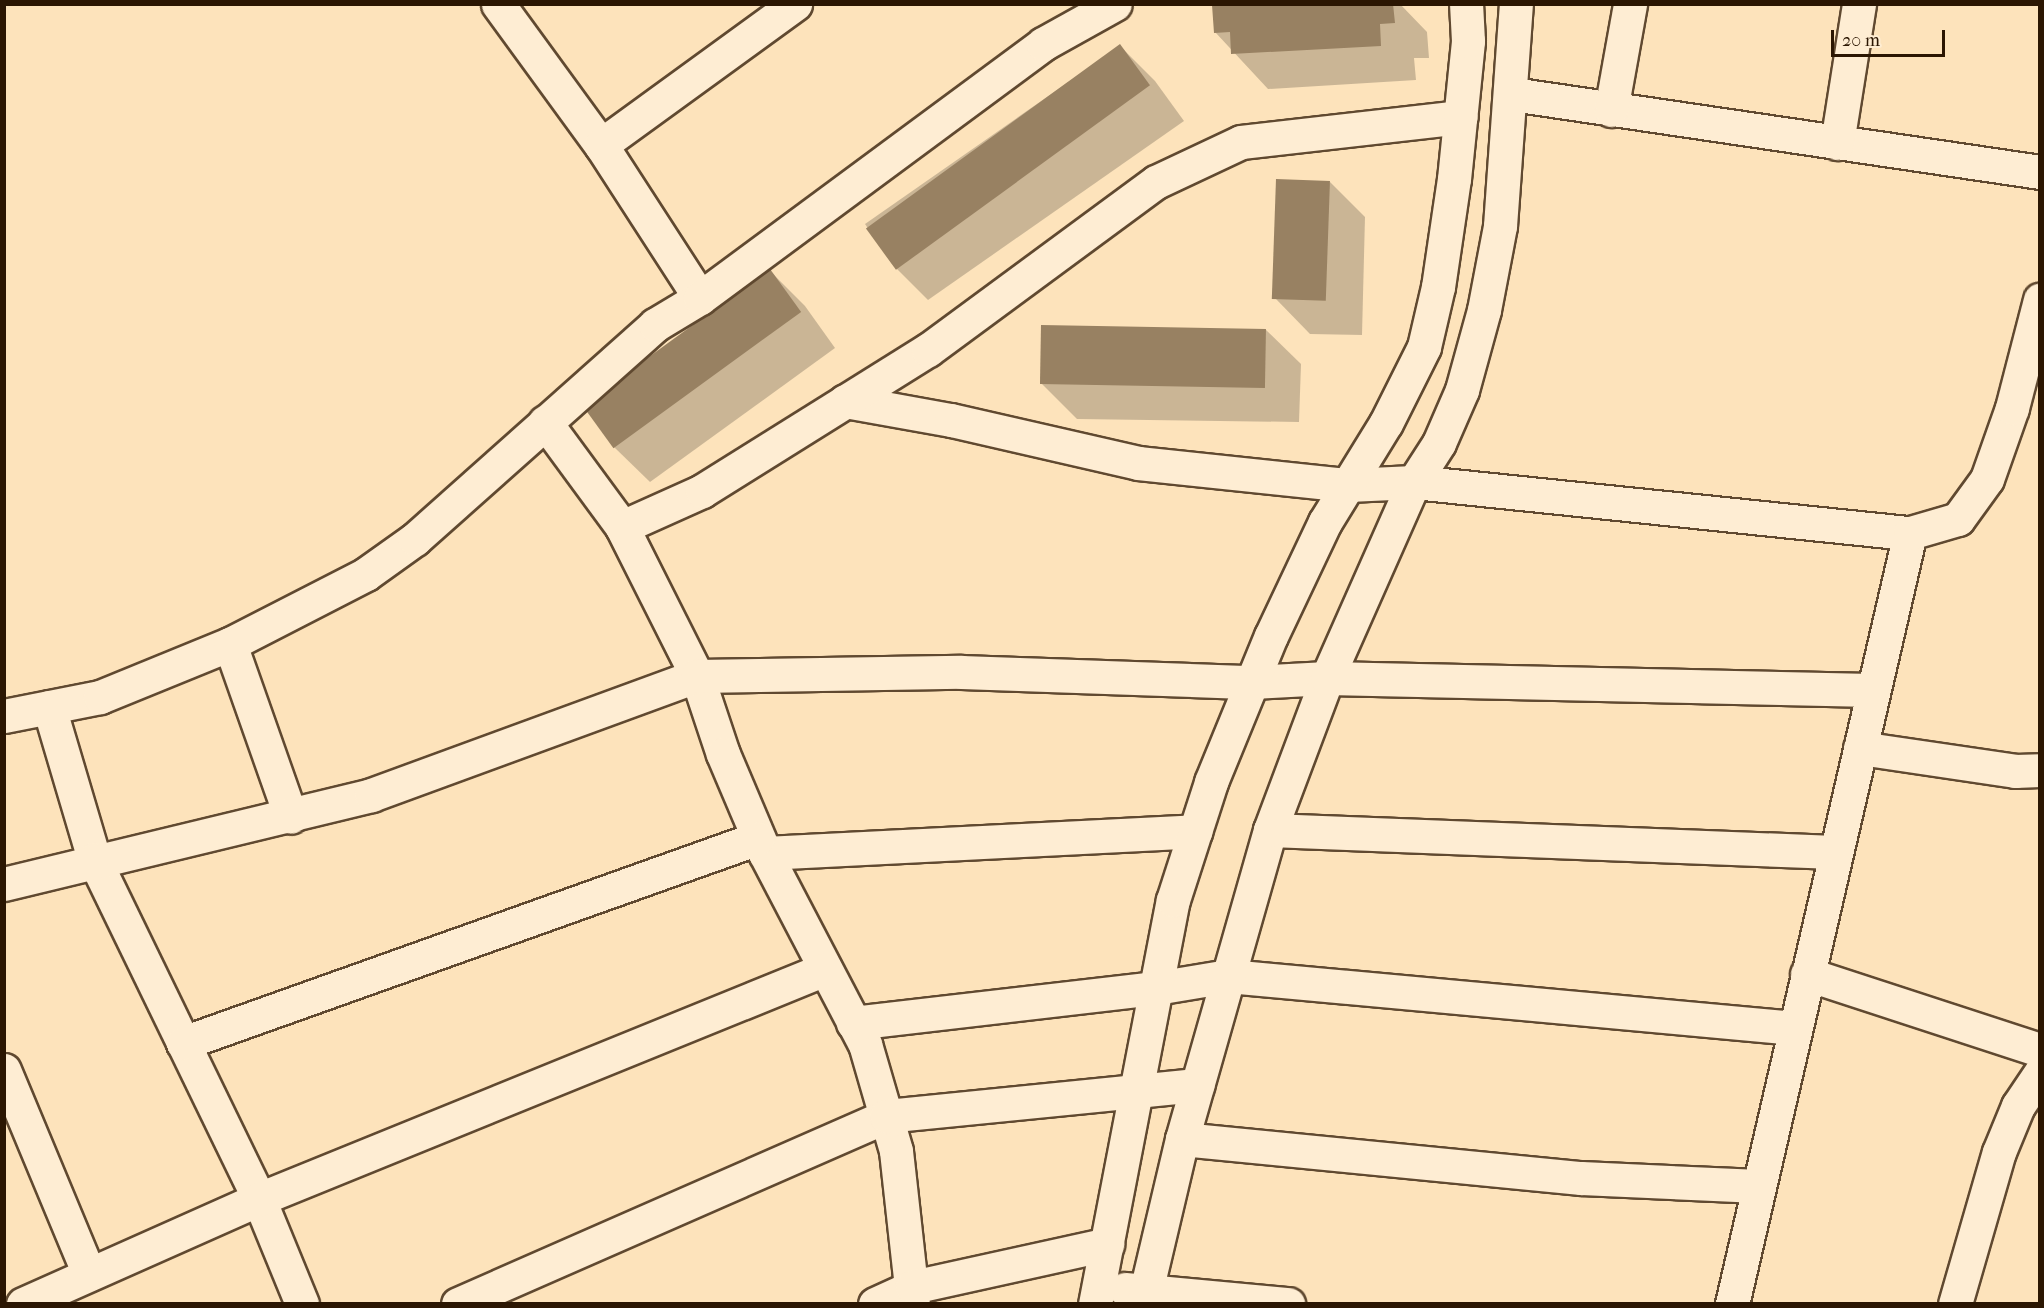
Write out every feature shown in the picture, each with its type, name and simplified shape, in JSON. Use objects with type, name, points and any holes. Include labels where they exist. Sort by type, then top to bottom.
[{"type":"street","points":[[498,4],[601,145],[700,298]]},
{"type":"street","points":[[601,145],[795,4]]},
{"type":"street","points":[[4,716],[100,697],[230,644],[366,574],[416,539],[655,325],[700,298],[1043,44],[1115,4]]},
{"type":"street","points":[[1288,1304],[1097,1295],[1173,900],[1196,831],[1252,682],[1325,522],[1386,423],[1424,347],[1438,287],[1461,117],[1468,40],[1466,4]]},
{"type":"street","points":[[1144,1297],[1182,1139],[1270,830],[1327,678],[1414,483],[1439,443],[1462,390],[1484,310],[1500,226],[1512,94],[1516,4]]},
{"type":"street","points":[[1611,110],[1630,4]]},
{"type":"street","points":[[1837,143],[1859,4]]},
{"type":"street","points":[[1512,94],[2040,172]]},
{"type":"street","points":[[622,526],[702,491],[928,350],[1156,182],[1241,142],[1461,117]]},
{"type":"street","points":[[845,401],[951,420],[1138,463],[1348,485],[1414,483],[1910,533],[1945,526],[1958,519],[1987,479],[2012,408],[2040,300]]},
{"type":"street","points":[[545,422],[622,526],[697,676],[762,846],[865,1044],[896,1151],[913,1295]]},
{"type":"street","points":[[1732,1304],[1910,533]]},
{"type":"street","points":[[230,644],[291,817]]},
{"type":"street","points":[[4,884],[94,859],[291,817],[371,795],[697,676],[961,672],[1252,682],[1327,678],[1872,690]]},
{"type":"street","points":[[49,707],[94,859],[259,1199],[302,1304]]},
{"type":"street","points":[[1860,748],[2015,771],[2040,770]]},
{"type":"street","points":[[1270,830],[1835,852]]},
{"type":"street","points":[[183,1043],[762,846],[1196,831]]},
{"type":"street","points":[[23,1304],[259,1199],[825,969]]},
{"type":"street","points":[[1808,974],[2040,1050]]},
{"type":"street","points":[[853,1023],[1156,988],[1228,976],[1795,1028]]},
{"type":"street","points":[[4,1070],[15,1124],[89,1274]]},
{"type":"street","points":[[1955,1304],[1999,1152],[2018,1106],[2040,1073]]},
{"type":"street","points":[[458,1304],[886,1116],[1136,1089],[1197,1085]]},
{"type":"street","points":[[1182,1139],[1581,1178],[1759,1186]]},
{"type":"street","points":[[875,1304],[1107,1244]]},
{"type":"building","points":[[1393,4],[1395,23],[1380,24],[1381,46],[1231,54],[1230,32],[1214,33],[1212,5]]},
{"type":"building","points":[[1120,44],[1150,85],[896,270],[866,229]]},
{"type":"building","points":[[1276,179],[1330,181],[1326,301],[1272,299]]},
{"type":"building","points":[[770,269],[801,312],[613,448],[582,405]]},
{"type":"building","points":[[1041,325],[1266,329],[1265,388],[1040,384]]}]
